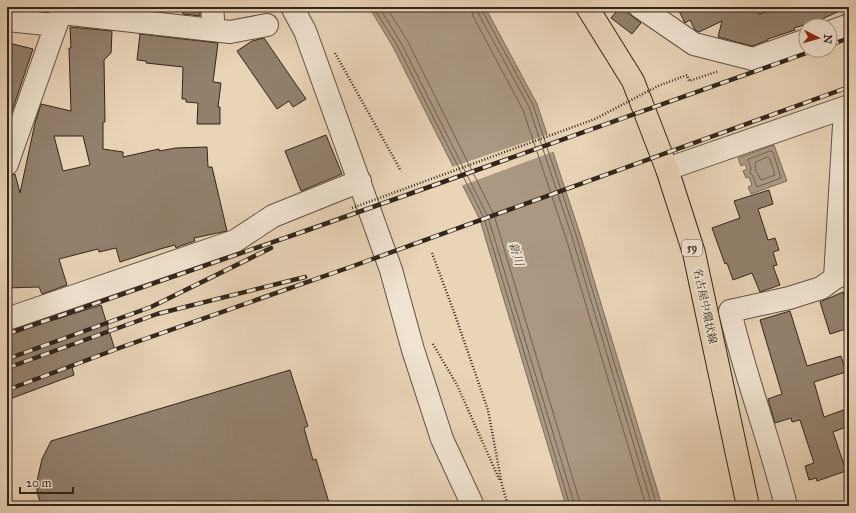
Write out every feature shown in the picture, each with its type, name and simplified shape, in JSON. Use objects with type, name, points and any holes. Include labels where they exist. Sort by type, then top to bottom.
[{"type":"main road","name":"名古屋中環状線","points":[[587,7],[633,81],[667,169],[694,252],[748,506]]},
{"type":"street","points":[[212,7],[214,30]]},
{"type":"street","points":[[292,7],[305,31],[391,270],[413,350],[442,439],[473,506]]},
{"type":"street","points":[[640,7],[694,44],[753,59],[798,43]]},
{"type":"street","points":[[7,164],[61,15]]},
{"type":"street","points":[[7,20],[61,15],[230,32],[267,25]]},
{"type":"street","points":[[838,29],[849,25]]},
{"type":"street","points":[[667,169],[847,107],[842,275],[821,288],[790,298],[730,311],[738,347],[778,472],[786,506]]},
{"type":"street","points":[[7,319],[235,241],[273,216],[360,181]]},
{"type":"path","points":[[332,47],[401,171]]},
{"type":"path","points":[[352,208],[595,119],[658,86],[687,75],[690,81],[722,70]]},
{"type":"path","points":[[432,252],[488,410],[502,485],[508,506]]},
{"type":"path","points":[[433,344],[457,385],[502,485]]},
{"type":"water","name":"新川","points":[[369,7],[485,7],[537,104],[580,234],[662,506],[566,506],[480,220],[393,47]]},
{"type":"water","points":[[774,145],[787,181],[751,194],[748,187],[752,185],[749,177],[746,178],[743,171],[747,169],[745,164],[741,166],[738,158]]},
{"type":"pier","points":[[549,134],[555,151],[461,186],[452,167]]},
{"type":"building","points":[[182,7],[200,7],[200,16],[183,14]]},
{"type":"building","points":[[620,7],[641,23],[632,34],[611,18]]},
{"type":"building","points":[[677,7],[757,7],[759,14],[782,7],[849,7],[824,18],[798,18],[798,27],[794,28],[795,30],[752,46],[718,37],[722,21],[699,32],[695,30],[690,20],[685,23]]},
{"type":"building","points":[[70,27],[112,31],[111,53],[104,60],[105,122],[103,122],[103,149],[123,152],[123,157],[159,149],[159,151],[176,148],[207,147],[208,167],[212,167],[227,231],[194,238],[195,241],[176,248],[175,245],[120,262],[116,248],[99,252],[98,249],[59,259],[67,285],[42,294],[39,287],[7,288],[7,176],[15,174],[20,193],[35,123],[41,104],[71,111],[69,48],[71,48]],"holes":[[[54,136],[83,136],[90,165],[63,171]]]},
{"type":"building","points":[[140,34],[218,43],[213,82],[221,83],[218,107],[220,107],[220,124],[197,124],[198,103],[186,102],[186,99],[182,99],[183,67],[146,63],[146,61],[137,60]]},
{"type":"building","points":[[264,38],[306,99],[293,107],[289,101],[277,109],[237,51],[252,41]]},
{"type":"building","points":[[9,43],[33,49],[11,114],[7,112],[7,50]]},
{"type":"building","points":[[326,135],[342,174],[301,191],[285,151]]},
{"type":"building","points":[[769,190],[773,204],[758,209],[768,240],[775,238],[779,250],[773,252],[777,265],[773,266],[780,285],[760,292],[752,273],[733,280],[727,263],[725,264],[712,228],[740,218],[734,201]]},
{"type":"building","points":[[843,292],[846,302],[849,301],[849,328],[830,334],[820,302]]},
{"type":"building","points":[[101,305],[115,350],[72,367],[74,375],[7,400],[7,331],[53,317],[54,320]]},
{"type":"building","points":[[790,311],[807,366],[841,356],[846,372],[814,382],[824,417],[849,408],[849,426],[833,432],[846,471],[817,481],[816,478],[809,480],[805,466],[814,463],[800,420],[792,422],[791,418],[775,423],[768,399],[782,394],[760,320]]},
{"type":"building","points":[[290,370],[308,426],[304,428],[313,460],[316,459],[330,506],[41,506],[37,491],[37,481],[42,459],[51,441]]},
{"type":"railway","points":[[838,42],[849,38]]},
{"type":"railway","points":[[7,334],[305,231],[798,56]]},
{"type":"railway","points":[[7,390],[122,347],[356,265],[849,87]]},
{"type":"railway","points":[[7,359],[151,307],[271,248]]},
{"type":"railway","points":[[7,368],[157,314],[305,277]]}]
